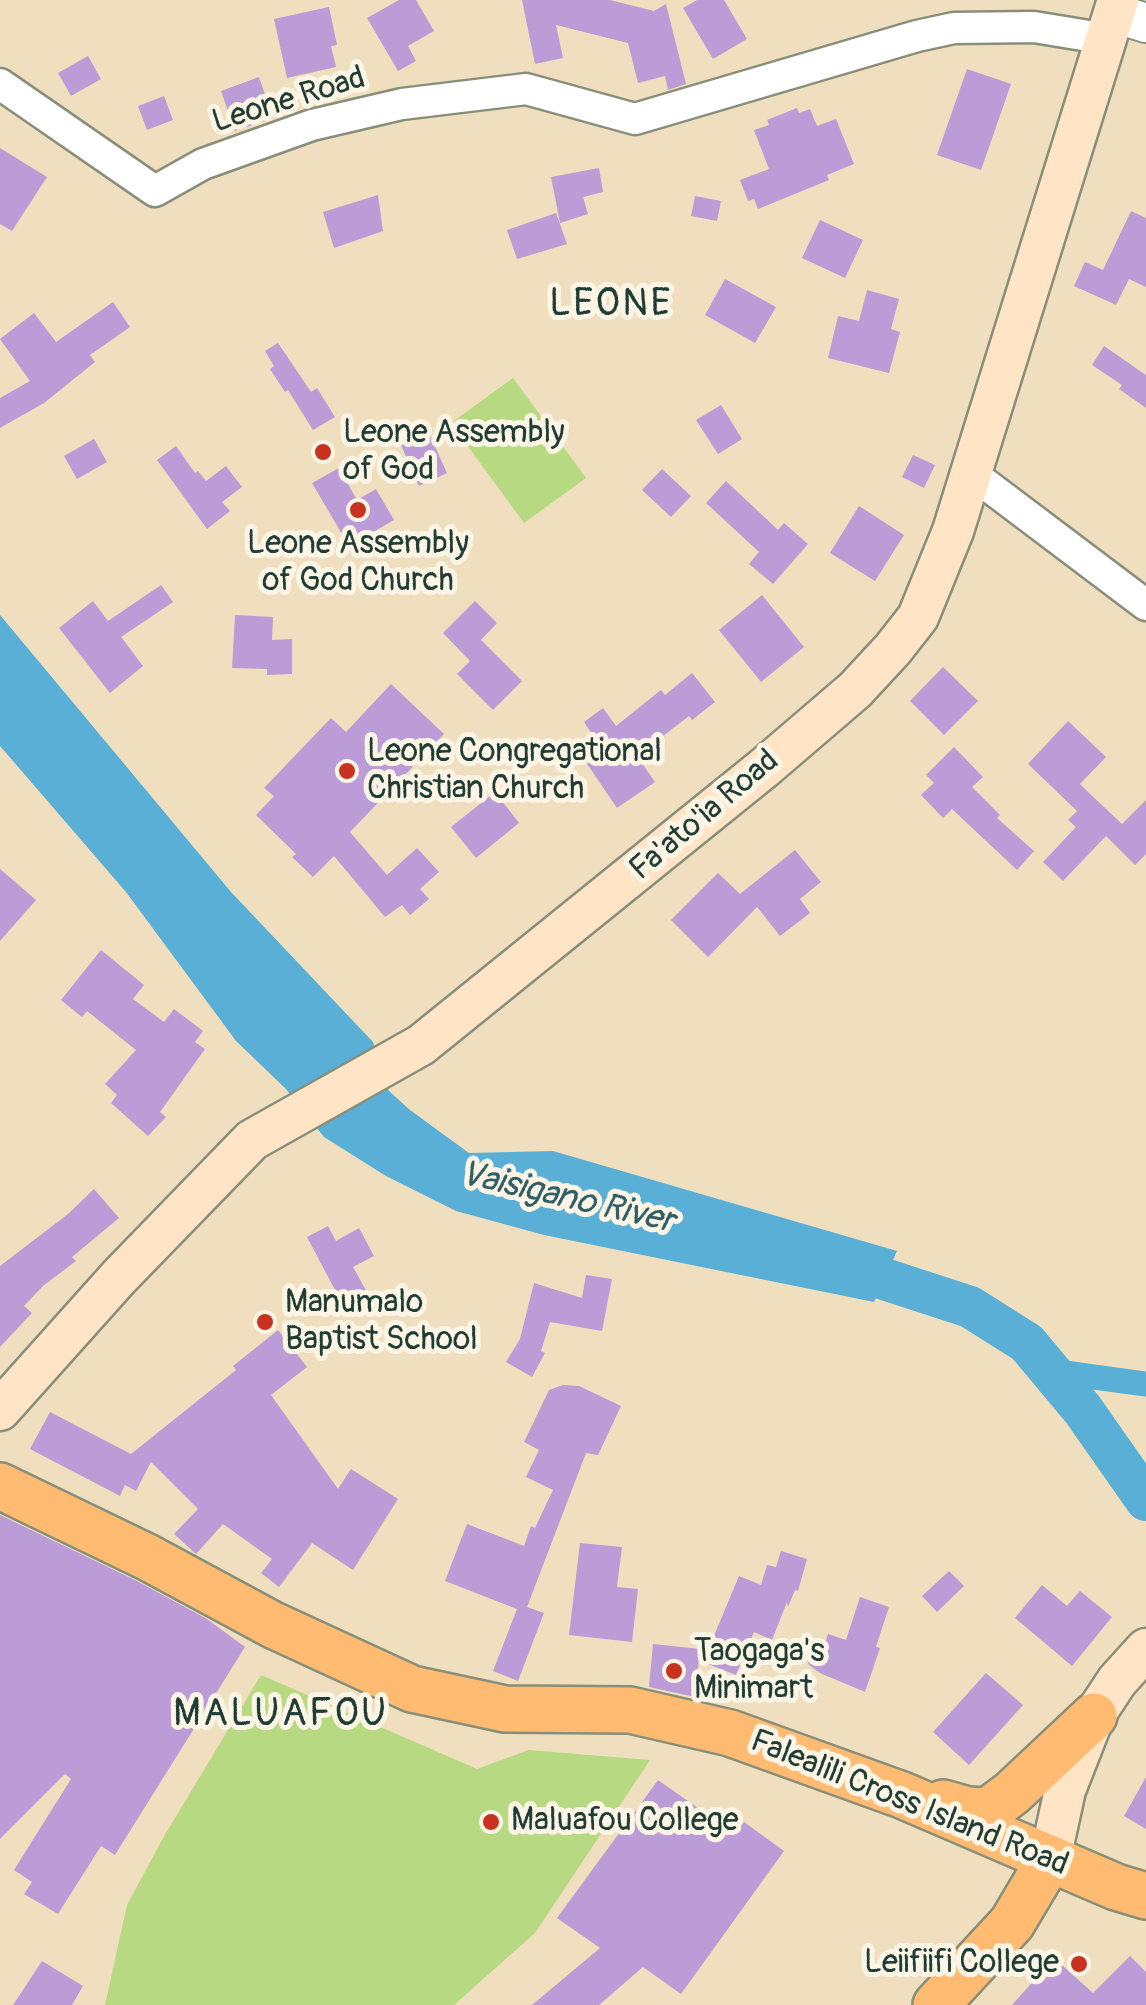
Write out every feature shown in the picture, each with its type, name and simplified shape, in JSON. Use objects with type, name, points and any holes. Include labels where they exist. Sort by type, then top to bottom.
[{"type":"main road","name":"Fa'ato'ia Road","points":[[0,1410],[119,1277],[252,1140],[408,1054],[608,896],[855,690],[918,618],[953,531],[1028,282],[1121,19]]},
{"type":"main road","name":"Falealili Cross Island Road","points":[[0,1486],[272,1625],[412,1689],[505,1709],[630,1710],[730,1733],[902,1795],[1146,1896]]},
{"type":"main road","points":[[902,1795],[988,1811],[1094,1716],[1146,1649]]},
{"type":"main road","points":[[936,2005],[1012,1923],[1050,1859],[1065,1790],[1094,1716]]},
{"type":"street","name":"Leone Road","points":[[0,84],[154,191],[203,164],[312,125],[402,104],[526,89],[634,119],[954,28],[1121,19]]},
{"type":"street","points":[[971,473],[1146,605]]},
{"type":"green space","points":[[513,378],[586,478],[524,523],[451,423]]},
{"type":"green space","points":[[261,1675],[477,1769],[529,1750],[650,1760],[535,1933],[454,2005],[105,2005],[127,1905]]},
{"type":"water","points":[[0,615],[231,892],[373,1042],[389,1091],[410,1110],[469,1153],[553,1151],[897,1251],[874,1302],[544,1235],[456,1211],[386,1176],[324,1137],[286,1089],[236,1041],[126,892],[0,746]]},
{"type":"building","points":[[399,0],[416,0],[434,31],[408,46],[416,61],[398,71],[367,18]]},
{"type":"building","points":[[522,0],[610,0],[654,11],[666,4],[686,84],[668,90],[665,76],[638,83],[628,43],[556,25],[563,58],[535,64]]},
{"type":"building","points":[[697,0],[724,0],[747,39],[713,59],[683,8]]},
{"type":"building","points":[[329,7],[337,45],[331,46],[336,67],[287,78],[274,19]]},
{"type":"building","points":[[88,56],[101,79],[71,96],[58,73]]},
{"type":"building","points":[[967,69],[1011,84],[981,170],[937,155]]},
{"type":"building","points":[[259,77],[273,118],[235,131],[221,91]]},
{"type":"building","points":[[164,96],[173,120],[147,130],[138,106]]},
{"type":"building","points":[[797,108],[799,113],[810,109],[817,126],[836,119],[854,164],[827,175],[829,180],[758,209],[754,199],[748,201],[740,180],[769,169],[754,130]]},
{"type":"building","points":[[0,148],[47,177],[12,231],[0,224]]},
{"type":"building","points":[[599,168],[603,192],[583,197],[588,214],[560,223],[551,177]]},
{"type":"building","points":[[378,195],[383,231],[334,248],[323,212]]},
{"type":"building","points":[[695,196],[721,201],[717,221],[691,216]]},
{"type":"building","points":[[1131,211],[1146,218],[1146,287],[1129,279],[1116,305],[1074,286],[1085,262],[1103,270]]},
{"type":"building","points":[[556,213],[567,244],[517,259],[507,230]]},
{"type":"building","points":[[820,220],[863,240],[845,278],[802,258]]},
{"type":"building","points":[[725,279],[776,307],[755,343],[705,315]]},
{"type":"building","points":[[867,290],[899,299],[891,329],[900,332],[889,373],[828,358],[838,316],[859,321]]},
{"type":"building","points":[[113,302],[130,327],[90,355],[95,362],[44,403],[0,428],[0,398],[30,381],[0,339],[34,313],[56,342]]},
{"type":"building","points":[[278,343],[311,392],[317,388],[335,417],[313,430],[270,369],[274,366],[265,351]]},
{"type":"building","points":[[1104,346],[1146,375],[1146,408],[1119,389],[1122,385],[1092,365]]},
{"type":"building","points":[[721,405],[742,439],[718,454],[696,420]]},
{"type":"building","points":[[429,433],[447,473],[419,486],[401,445]]},
{"type":"building","points":[[94,439],[107,462],[77,479],[64,456]]},
{"type":"building","points":[[176,446],[195,473],[198,471],[206,481],[226,466],[242,487],[222,502],[230,511],[207,529],[157,460]]},
{"type":"building","points":[[913,455],[935,465],[924,488],[902,477]]},
{"type":"building","name":"Leone Assembly of God Church","points":[[339,468],[357,500],[376,489],[394,520],[349,546],[312,483]]},
{"type":"building","points":[[662,469],[691,496],[671,517],[642,490]]},
{"type":"building","points":[[726,481],[778,530],[784,523],[808,544],[773,584],[749,564],[759,552],[706,503]]},
{"type":"building","points":[[859,506],[904,535],[875,581],[830,553]]},
{"type":"building","points":[[161,585],[173,602],[121,637],[143,666],[110,693],[59,628],[93,601],[108,621]]},
{"type":"building","points":[[762,595],[804,647],[761,682],[719,630]]},
{"type":"building","points":[[475,601],[497,623],[481,640],[522,681],[493,710],[457,674],[470,661],[443,633]]},
{"type":"building","points":[[235,615],[273,617],[272,640],[292,639],[292,674],[267,675],[267,669],[232,668]]},
{"type":"building","points":[[943,667],[978,701],[944,735],[910,701]]},
{"type":"building","points":[[692,673],[715,702],[692,720],[689,716],[637,756],[655,782],[617,808],[579,752],[596,740],[584,722],[603,708],[616,726],[661,690],[665,695]]},
{"type":"building","points":[[391,684],[444,734],[350,832],[387,875],[417,848],[439,872],[420,889],[429,899],[410,915],[402,905],[385,917],[334,856],[313,877],[292,857],[296,854],[256,815],[274,796],[264,788],[331,718],[346,732]]},
{"type":"building","points":[[1068,721],[1106,757],[1080,784],[1122,824],[1146,800],[1146,854],[1135,865],[1106,836],[1063,881],[1043,862],[1076,827],[1068,820],[1077,811],[1028,764]]},
{"type":"building","points":[[954,747],[983,777],[972,787],[1000,815],[997,818],[1034,851],[1017,870],[952,809],[943,818],[921,795],[934,783],[926,775]]},
{"type":"building","points":[[495,792],[519,823],[476,858],[451,827]]},
{"type":"building","points":[[795,850],[821,882],[800,899],[810,913],[780,936],[757,907],[708,957],[671,920],[718,873],[740,894]]},
{"type":"building","points":[[0,869],[36,900],[0,941]]},
{"type":"building","points":[[101,950],[144,985],[133,999],[164,1022],[174,1009],[203,1031],[195,1042],[205,1049],[160,1112],[166,1117],[148,1136],[111,1103],[117,1095],[105,1084],[136,1050],[87,1011],[82,1017],[61,1000]]},
{"type":"building","points":[[94,1189],[119,1218],[72,1257],[76,1261],[24,1306],[32,1313],[0,1347],[0,1266]]},
{"type":"building","points":[[328,1226],[336,1241],[359,1228],[374,1256],[353,1267],[368,1294],[344,1307],[307,1237]]},
{"type":"building","points":[[586,1275],[612,1279],[602,1331],[550,1322],[541,1351],[545,1353],[532,1377],[506,1362],[520,1339],[534,1283],[582,1298]]},
{"type":"building","points":[[278,1330],[307,1367],[271,1395],[338,1489],[351,1469],[398,1499],[353,1570],[312,1543],[279,1587],[261,1573],[272,1559],[223,1524],[196,1554],[174,1534],[198,1509],[151,1462],[136,1491],[125,1485],[120,1496],[30,1449],[50,1412],[131,1454],[236,1370],[233,1366]]},
{"type":"building","points":[[563,1385],[579,1386],[621,1406],[598,1455],[586,1453],[527,1607],[544,1613],[518,1681],[493,1671],[517,1609],[445,1581],[467,1524],[524,1546],[531,1526],[535,1528],[553,1490],[526,1477],[539,1450],[524,1442],[549,1390]]},
{"type":"building","points":[[0,1515],[135,1580],[207,1619],[245,1647],[115,1855],[101,1846],[58,1914],[24,1894],[32,1882],[14,1870],[71,1779],[65,1774],[0,1839]]},
{"type":"building","points":[[580,1543],[622,1547],[617,1587],[638,1589],[632,1642],[569,1635]]},
{"type":"building","points":[[781,1551],[807,1559],[798,1591],[795,1590],[788,1607],[787,1602],[772,1640],[754,1632],[736,1675],[703,1662],[739,1576],[761,1585],[767,1565],[776,1567]]},
{"type":"building","points":[[949,1571],[964,1586],[937,1612],[922,1596]]},
{"type":"building","points":[[1042,1585],[1067,1606],[1080,1591],[1112,1617],[1072,1666],[1015,1618]]},
{"type":"building","points":[[860,1597],[889,1607],[865,1692],[820,1673],[809,1665],[804,1652],[813,1641],[826,1641],[828,1634],[846,1640]]},
{"type":"building","name":"Taogaga's Minimart","points":[[653,1644],[700,1649],[695,1697],[649,1687]]},
{"type":"building","points":[[986,1673],[1023,1705],[969,1765],[933,1732]]},
{"type":"building","points":[[1146,1777],[1146,1829],[1124,1816]]},
{"type":"building","points":[[658,1780],[735,1834],[744,1822],[784,1851],[681,1994],[643,1967],[599,2005],[532,2005],[600,1948],[557,1918]]},
{"type":"building","points":[[1130,1956],[1146,1972],[1146,2005],[1012,2005],[1054,1958],[1093,1993]]},
{"type":"building","points":[[42,1961],[83,1986],[72,2005],[13,2005]]},
{"type":"waterway","name":"Vaisigano River","points":[[832,1262],[970,1307],[1027,1343],[1083,1410],[1146,1500]]},
{"type":"waterway","points":[[1050,1371],[1146,1384]]},
{"type":"place","name":"Leone Assembly of God","points":[[323,452]]},
{"type":"place","name":"Leone Assembly of God Church","points":[[358,510]]},
{"type":"place","name":"Leone Congregational Christian Church","points":[[347,771]]},
{"type":"place","name":"Manumalo Baptist School","points":[[265,1322]]},
{"type":"place","name":"Taogaga's Minimart","points":[[674,1671]]},
{"type":"place","name":"Maluafou College","points":[[491,1822]]},
{"type":"place","name":"Leiifiifi College","points":[[1079,1964]]},
{"type":"district","name":"LEONE","points":[[611,305]]},
{"type":"district","name":"MALUAFOU","points":[[281,1715]]}]
